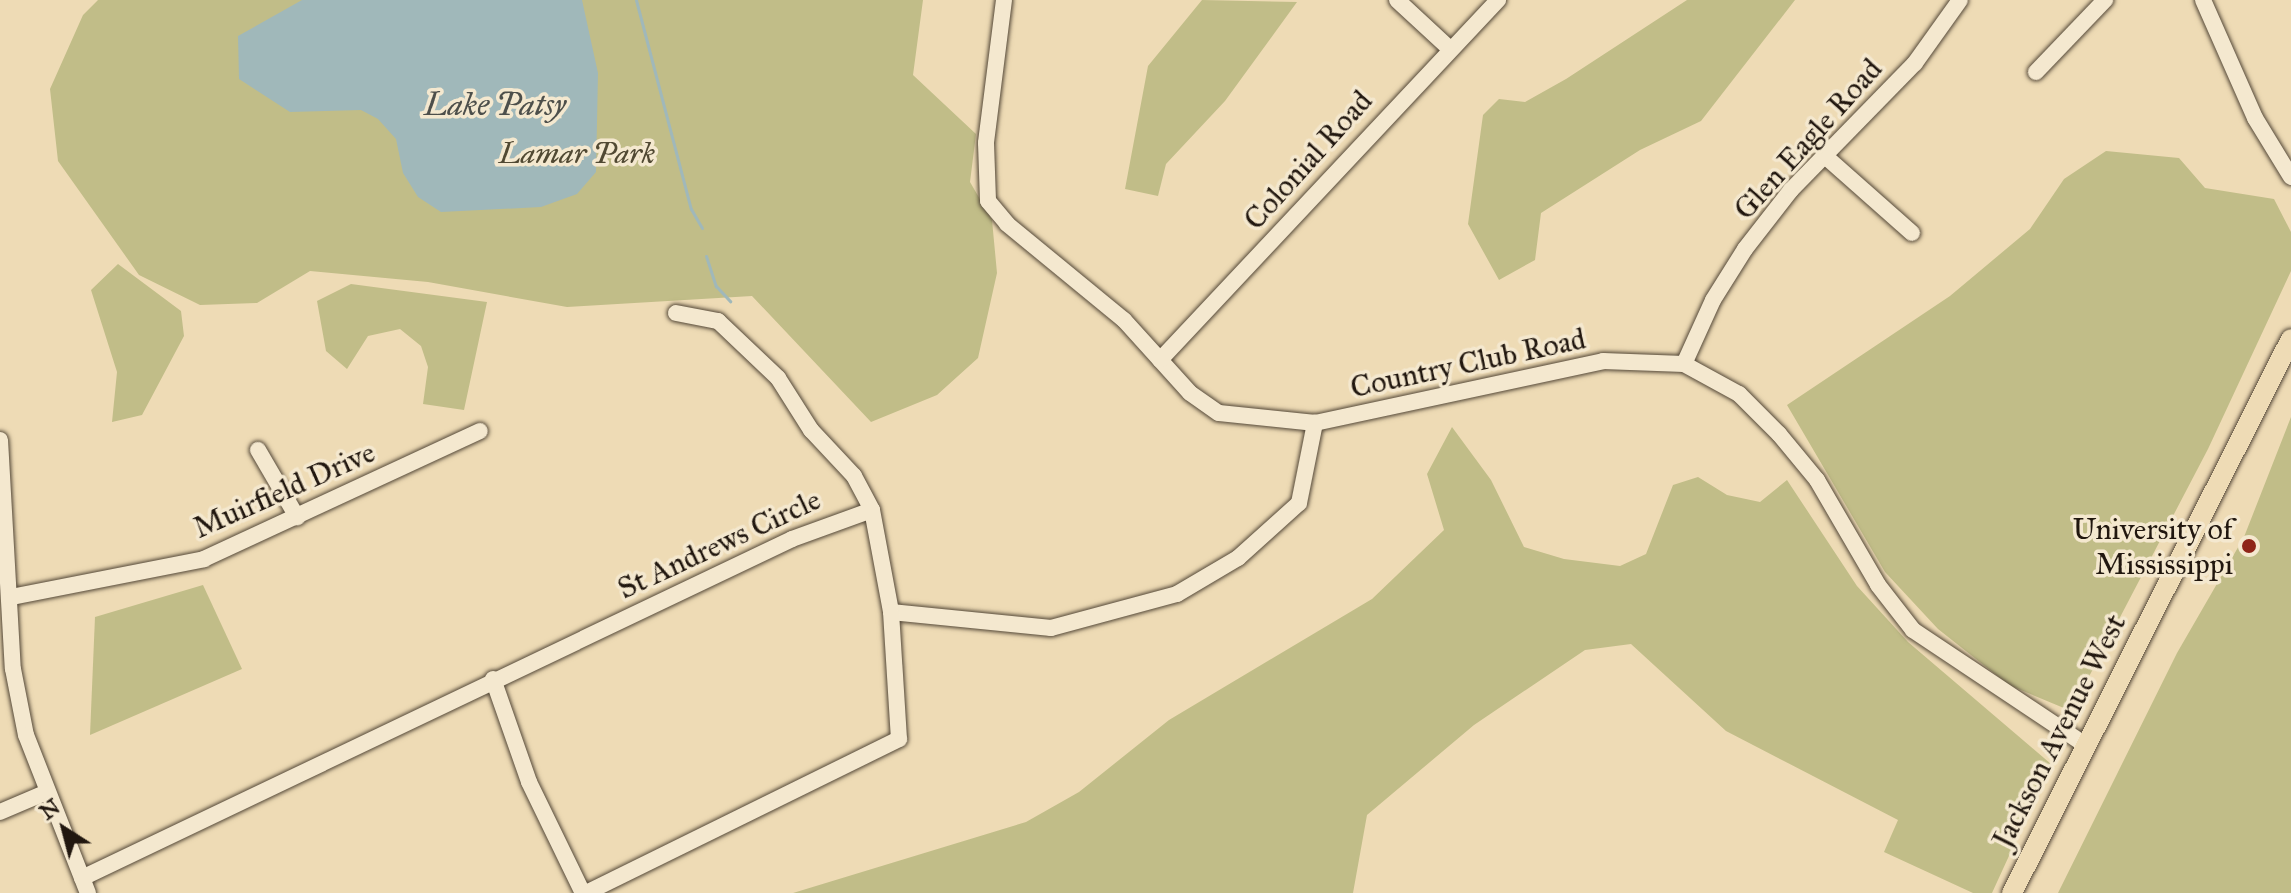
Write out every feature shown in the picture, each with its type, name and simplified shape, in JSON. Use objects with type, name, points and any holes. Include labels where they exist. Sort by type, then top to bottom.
[{"type":"main road","name":"Jackson Avenue West","points":[[2012,893],[2084,744],[2291,339]]},
{"type":"street","name":"Country Club Road","points":[[1004,0],[986,143],[988,201],[1007,224],[1124,320],[1190,393],[1219,413],[1315,423],[1603,361],[1684,364],[1739,394],[1779,434],[1817,480],[1878,585],[1913,630],[2084,744]]},
{"type":"street","points":[[1397,0],[1448,47]]},
{"type":"street","name":"Colonial Road","points":[[1160,360],[1448,47],[1498,0]]},
{"type":"street","name":"Glen Eagle Road","points":[[1684,364],[1713,300],[1745,249],[1825,156],[1915,63],[1960,0]]},
{"type":"street","points":[[2036,72],[2105,0]]},
{"type":"street","points":[[2203,0],[2255,118],[2291,177]]},
{"type":"street","points":[[1825,156],[1912,233]]},
{"type":"street","points":[[493,679],[529,782],[585,893],[899,739],[891,612],[872,510],[854,476],[811,430],[778,378],[718,321],[676,313]]},
{"type":"street","points":[[891,612],[1051,628],[1177,594],[1238,558],[1299,503],[1315,423]]},
{"type":"street","name":"Muirfield Drive","points":[[11,597],[204,559],[480,431]]},
{"type":"street","points":[[0,440],[13,669],[26,735],[85,885]]},
{"type":"street","points":[[258,450],[297,517]]},
{"type":"street","name":"St Andrews Circle","points":[[85,885],[493,679],[792,539],[872,510]]},
{"type":"street","points":[[0,812],[47,792]]},
{"type":"green space","name":"Lamar Park","points":[[98,0],[923,0],[913,75],[976,134],[970,182],[992,220],[997,273],[978,358],[937,395],[871,422],[752,296],[567,307],[428,282],[310,271],[257,303],[200,305],[139,275],[58,161],[50,89],[83,15]]},
{"type":"green space","points":[[1202,0],[1297,2],[1225,101],[1166,164],[1158,196],[1125,189],[1148,66]]},
{"type":"green space","points":[[1687,0],[1795,0],[1701,121],[1640,150],[1541,213],[1535,260],[1499,280],[1468,224],[1483,115],[1499,99],[1525,102],[1566,79]]},
{"type":"green space","points":[[2106,151],[2179,158],[2205,188],[2274,199],[2291,232],[2291,271],[2208,449],[2071,711],[2009,685],[1938,629],[1885,572],[1787,405],[1950,296],[2030,229],[2064,179]]},
{"type":"green space","points":[[118,264],[181,311],[184,336],[142,415],[112,422],[117,372],[91,290]]},
{"type":"green space","points":[[351,284],[487,302],[464,410],[423,404],[428,367],[421,346],[400,329],[368,336],[347,369],[326,351],[317,301]]},
{"type":"green space","name":"University of Mississippi","points":[[2291,417],[2291,893],[2058,893],[2177,653],[2244,537]]},
{"type":"green space","points":[[1452,427],[1491,480],[1524,547],[1564,559],[1620,566],[1646,554],[1673,485],[1698,477],[1727,495],[1760,502],[1787,480],[1857,586],[1908,642],[2051,764],[1992,893],[1973,893],[1884,852],[1898,820],[1726,731],[1631,644],[1585,650],[1474,725],[1367,815],[1353,893],[793,893],[1026,822],[1079,792],[1169,720],[1372,599],[1444,530],[1427,474]]},
{"type":"green space","points":[[203,585],[242,669],[90,735],[95,617]]},
{"type":"water","name":"Lake Patsy","points":[[302,0],[582,0],[598,73],[596,172],[577,194],[541,207],[441,212],[418,197],[403,173],[396,139],[378,119],[361,110],[290,112],[239,79],[238,36]]},
{"type":"waterway","points":[[636,0],[691,209],[702,228]]},
{"type":"waterway","points":[[706,256],[716,286],[730,301]]},
{"type":"place","name":"University of Mississippi","points":[[2249,546]]}]
